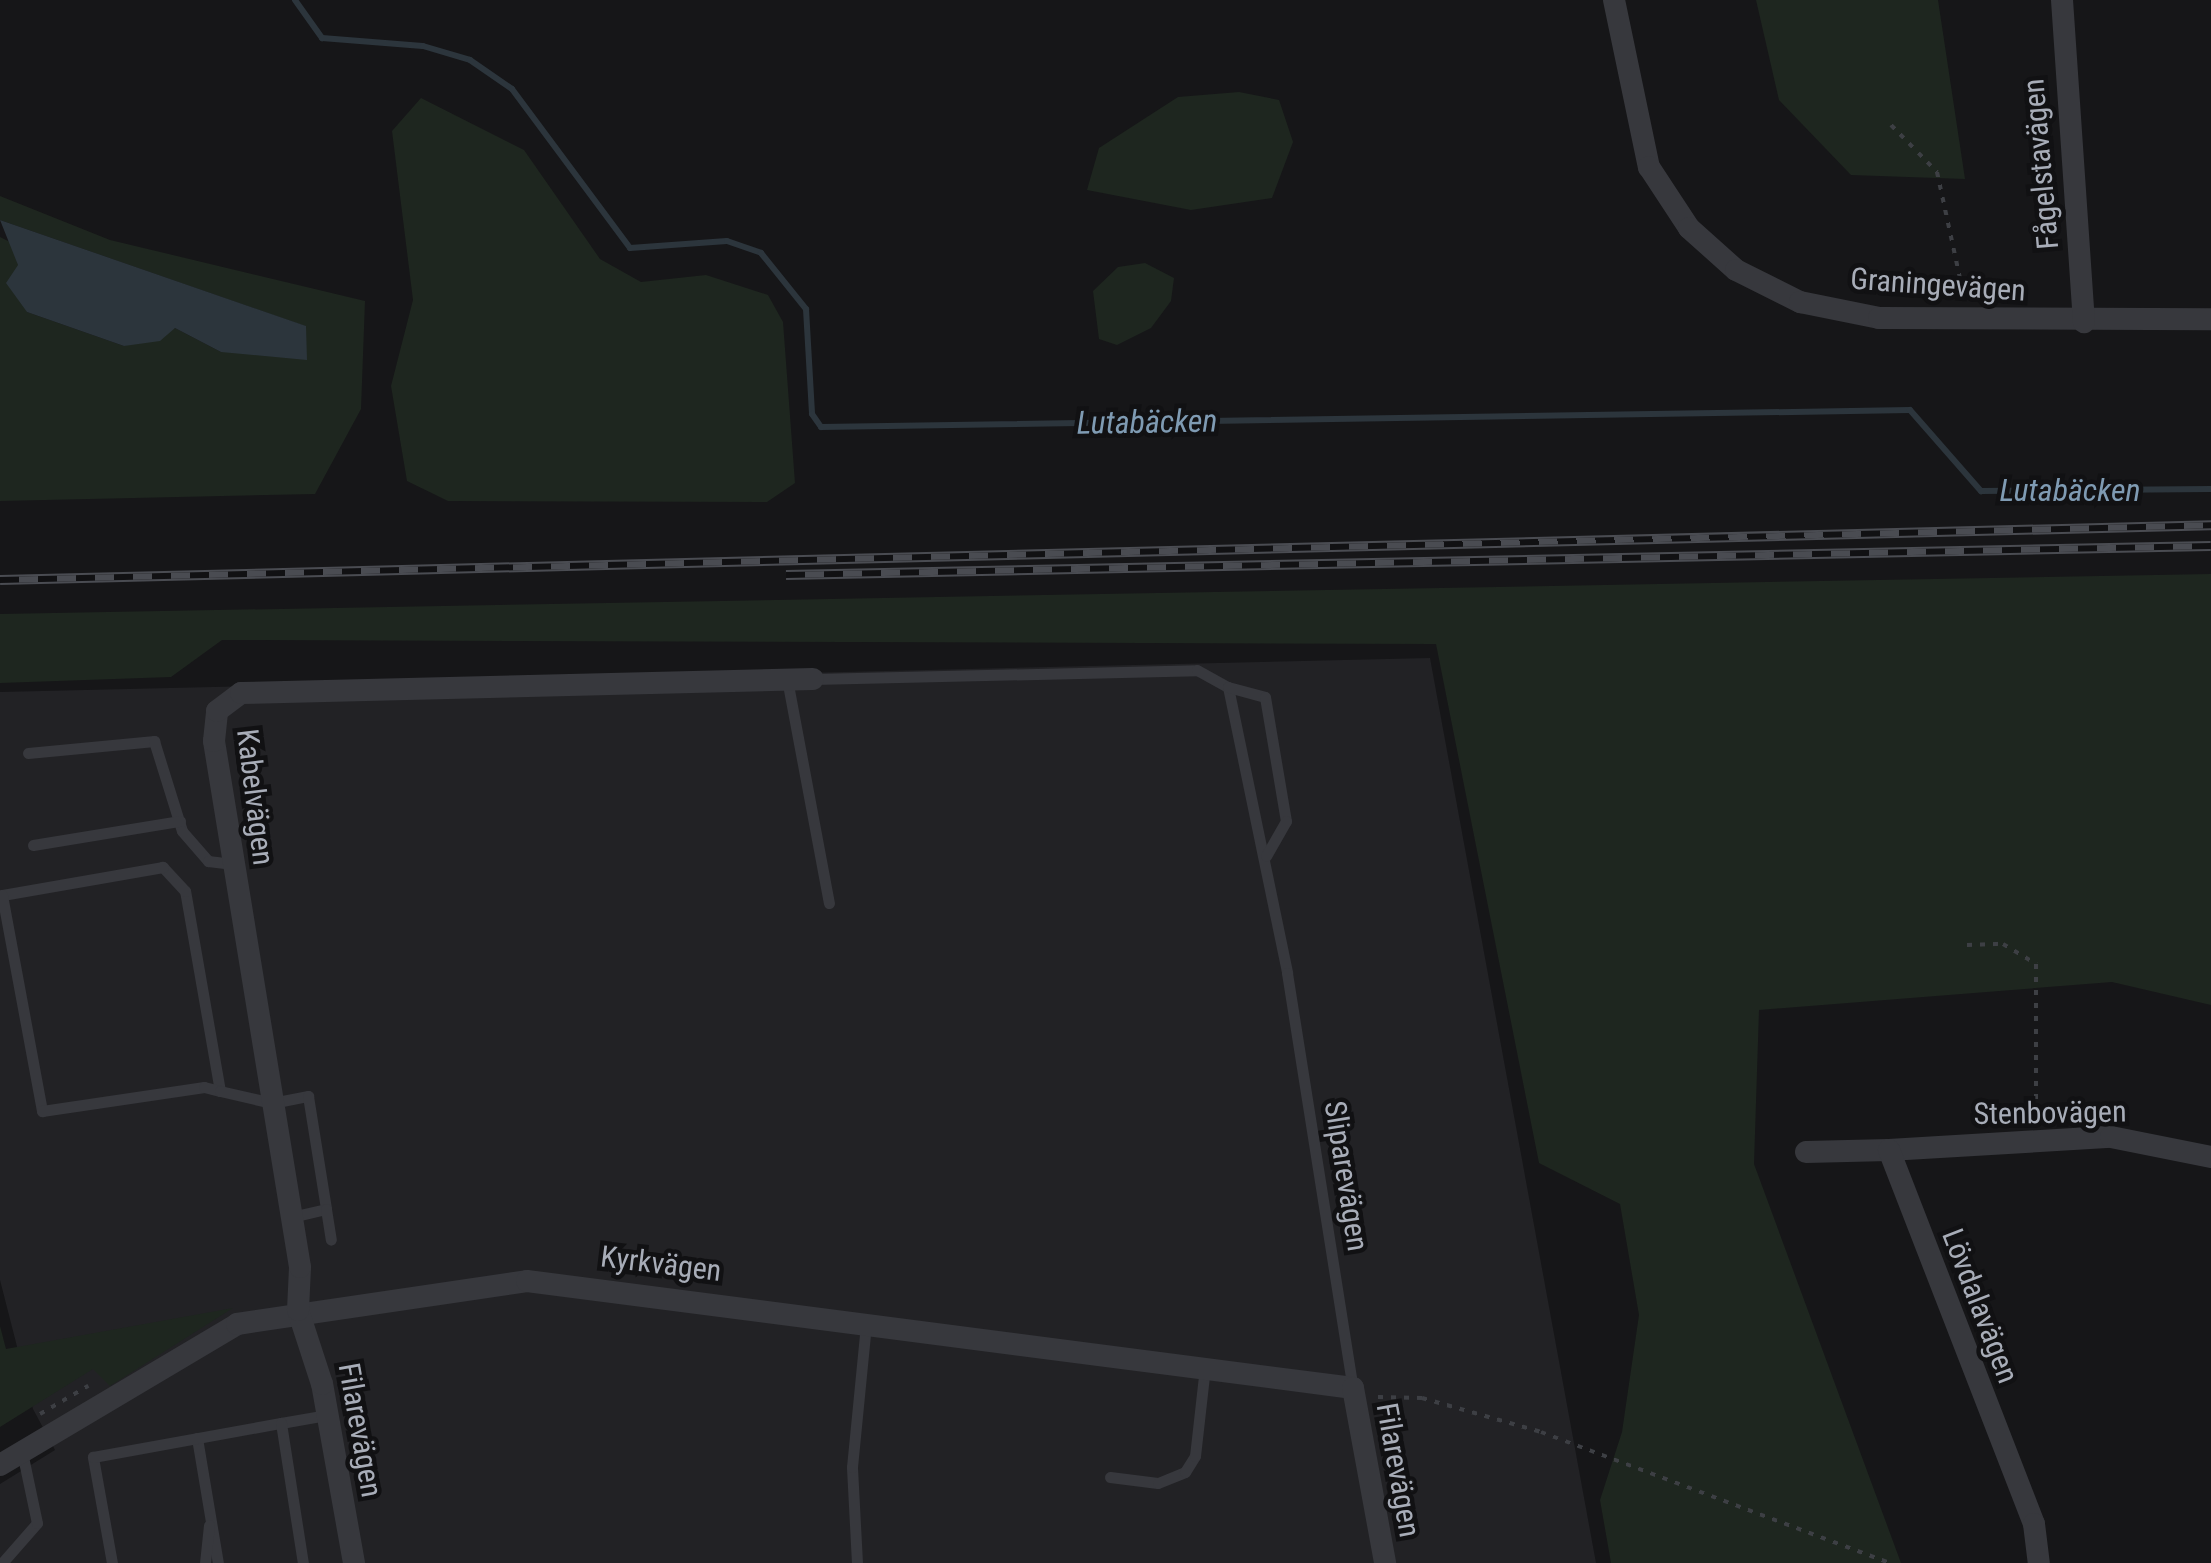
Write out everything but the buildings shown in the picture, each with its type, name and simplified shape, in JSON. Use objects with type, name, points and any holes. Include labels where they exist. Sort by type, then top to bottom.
[{"type":"street","name":"Graningevägen","points":[[1614,0],[1648,167],[1700,238],[1736,270],[1800,302],[1966,321],[2211,320]]},
{"type":"street","name":"Fågelstavägen","points":[[2062,0],[2084,322]]},
{"type":"street","name":"Kabelvägen","points":[[298,1310],[292,1216],[233,864],[214,722],[241,693],[813,679]]},
{"type":"street","name":"Stenbovägen","points":[[1889,1150],[2111,1137],[2211,1158]]},
{"type":"street","points":[[1806,1152],[1889,1150]]},
{"type":"street","name":"Lövdalavägen","points":[[1889,1150],[2034,1524],[2039,1563]]},
{"type":"street","name":"Kyrkvägen","points":[[0,1466],[211,1335],[298,1310],[527,1281],[866,1321],[1205,1367],[1361,1393]]},
{"type":"street","name":"Filarevägen","points":[[298,1310],[328,1415],[354,1563]]},
{"type":"street","name":"Filarevägen","points":[[1361,1393],[1385,1563]]},
{"type":"lane","points":[[813,679],[1197,670],[1228,687],[1265,697],[1286,821],[1266,856]]},
{"type":"lane","points":[[788,678],[829,903]]},
{"type":"lane","name":"Sliparevägen","points":[[1228,687],[1266,856],[1361,1393]]},
{"type":"lane","points":[[28,753],[154,740],[180,821],[208,861],[233,864]]},
{"type":"lane","points":[[34,845],[180,821]]},
{"type":"lane","points":[[220,1091],[185,892],[164,867],[2,894],[42,1111],[220,1091],[272,1103],[308,1096],[332,1240]]},
{"type":"lane","points":[[292,1216],[326,1209]]},
{"type":"lane","points":[[858,1563],[852,1467],[866,1321]]},
{"type":"lane","points":[[1110,1477],[1158,1483],[1185,1472],[1198,1442],[1205,1367]]},
{"type":"lane","points":[[112,1563],[93,1457],[328,1415]]},
{"type":"lane","points":[[281,1423],[303,1563]]},
{"type":"lane","points":[[197,1438],[218,1563]]},
{"type":"lane","points":[[2,1563],[37,1524],[22,1452]]},
{"type":"lane","points":[[204,1563],[211,1520]]},
{"type":"path","points":[[1891,125],[1937,172],[1950,202],[1966,321]]},
{"type":"path","points":[[1967,945],[2003,944],[2036,964],[2036,1139]]},
{"type":"path","points":[[29,1421],[88,1386],[101,1404]]},
{"type":"path","points":[[1361,1393],[1422,1398],[1541,1432],[1890,1563]]},
{"type":"shaded area","points":[[1756,0],[1938,0],[1965,179],[1851,175],[1779,100]]},
{"type":"shaded area","points":[[1239,92],[1279,100],[1293,142],[1272,198],[1191,210],[1087,190],[1099,148],[1178,97]]},
{"type":"shaded area","points":[[421,98],[524,150],[600,259],[641,282],[706,275],[768,295],[783,322],[795,483],[767,502],[448,501],[407,481],[391,386],[413,300],[392,131]]},
{"type":"shaded area","points":[[0,196],[110,240],[365,301],[361,409],[315,494],[0,501],[0,237],[14,244],[27,312],[124,346],[175,328],[221,352],[305,326],[0,220]]},
{"type":"shaded area","points":[[0,220],[306,326],[307,360],[221,352],[175,328],[160,341],[124,346],[27,312],[6,283],[18,265]]},
{"type":"shaded area","points":[[1145,263],[1174,278],[1171,301],[1151,328],[1117,345],[1099,339],[1093,291],[1118,267]]},
{"type":"shaded area","points":[[2211,574],[2211,1005],[2112,982],[1759,1010],[1754,1164],[1901,1563],[1611,1563],[1600,1500],[1622,1432],[1639,1315],[1620,1204],[1539,1163],[1436,644],[222,640],[171,677],[0,683],[0,614]]},
{"type":"shaded area","points":[[1430,658],[1596,1563],[0,1563],[0,1484],[55,1450],[33,1409],[0,1280],[0,692]]},
{"type":"shaded area","points":[[233,1308],[110,1386],[93,1369],[0,1427],[0,1326],[6,1349]]},
{"type":"waterway","name":"Lutabäcken","points":[[295,0],[322,38],[423,46],[470,60],[512,89],[630,248],[727,241],[761,253],[806,309],[812,414],[821,427],[1910,410],[1981,491],[2211,489]]},
{"type":"railway","points":[[0,580],[2211,525]]},
{"type":"railway","points":[[786,575],[2211,546]]}]
